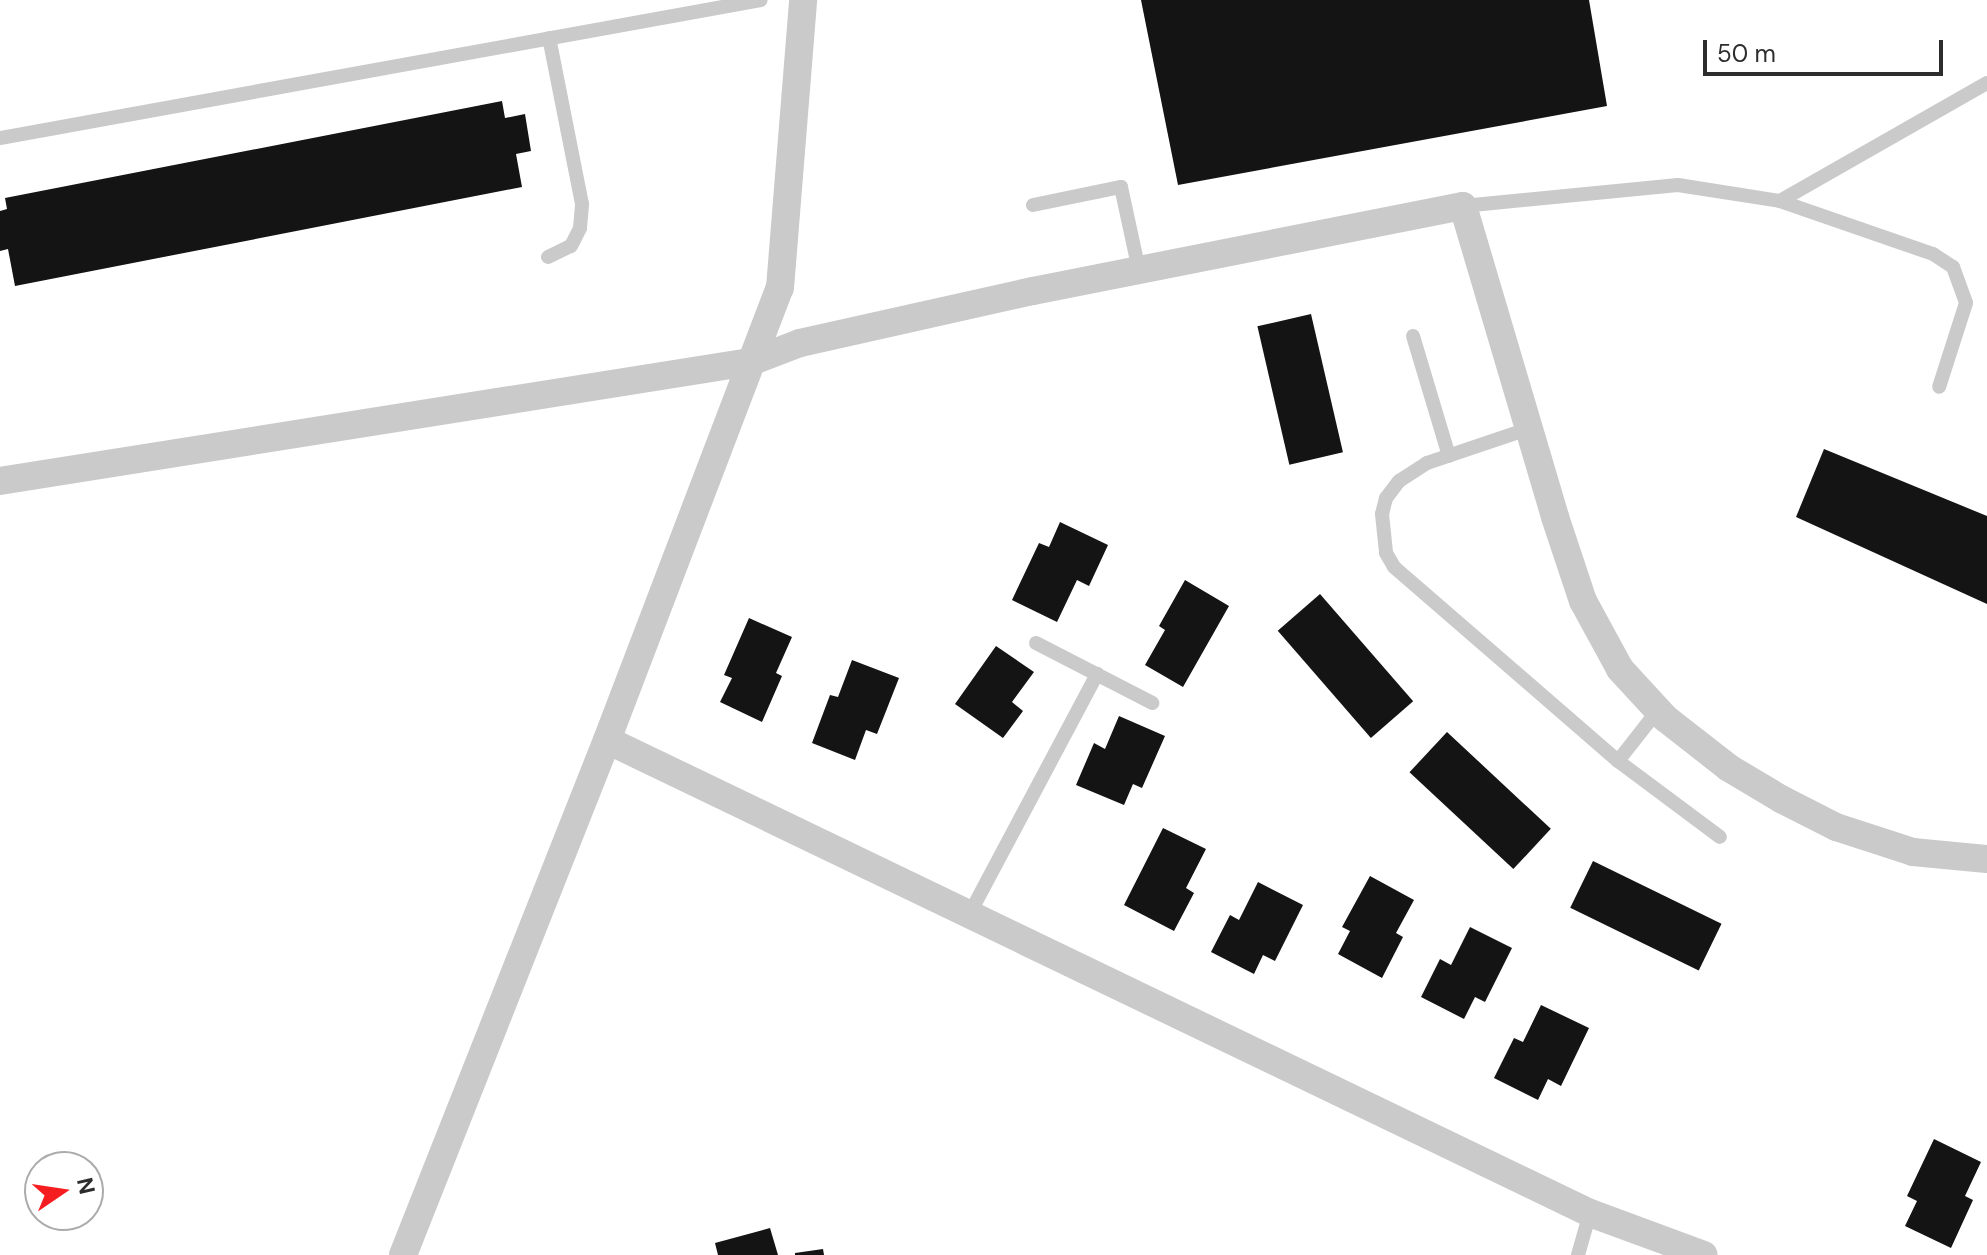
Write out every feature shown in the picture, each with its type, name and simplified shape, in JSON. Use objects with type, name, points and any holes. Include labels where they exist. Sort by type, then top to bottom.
[{"type":"street","points":[[403,1255],[607,740],[780,288],[803,0]]},
{"type":"street","points":[[0,481],[750,362],[800,343],[1139,270],[1463,206],[1528,429],[1583,601],[1620,669],[1658,710],[1729,768],[1836,827],[1913,852],[1987,859]]},
{"type":"street","points":[[607,740],[1590,1213],[1704,1255]]},
{"type":"lane","points":[[0,138],[761,0]]},
{"type":"lane","points":[[548,257],[571,246],[580,228],[582,204],[549,38]]},
{"type":"lane","points":[[1780,201],[1987,83]]},
{"type":"lane","points":[[1463,206],[1678,185],[1780,201],[1933,254],[1953,267],[1966,303],[1939,387]]},
{"type":"lane","points":[[1033,205],[1121,187],[1139,270]]},
{"type":"lane","points":[[1413,336],[1449,456]]},
{"type":"lane","points":[[1528,429],[1427,463],[1399,481],[1386,498],[1382,514],[1382,535],[1394,567],[1618,761],[1720,837]]},
{"type":"lane","points":[[1036,643],[1152,703]]},
{"type":"lane","points":[[970,913],[1097,674]]},
{"type":"lane","points":[[1618,761],[1658,710]]},
{"type":"lane","points":[[1578,1255],[1590,1213]]},
{"type":"building","points":[[1141,0],[1589,0],[1607,106],[1178,185]]},
{"type":"building","points":[[502,101],[505,118],[525,114],[531,151],[516,154],[522,187],[15,286],[8,249],[0,251],[0,211],[7,209],[5,198]]},
{"type":"building","points":[[1311,314],[1343,452],[1289,465],[1257,326]]},
{"type":"building","points":[[1824,449],[1987,516],[1987,604],[1796,517]]},
{"type":"building","points":[[1060,522],[1108,545],[1089,586],[1077,580],[1057,622],[1012,600],[1039,543],[1049,547]]},
{"type":"building","points":[[1185,580],[1229,606],[1183,687],[1145,665],[1165,630],[1159,626]]},
{"type":"building","points":[[1320,594],[1413,701],[1371,738],[1278,631]]},
{"type":"building","points":[[749,618],[792,637],[776,673],[782,676],[762,722],[720,702],[732,678],[724,675]]},
{"type":"building","points":[[996,646],[1034,672],[1012,702],[1023,711],[1003,738],[955,704]]},
{"type":"building","points":[[852,660],[899,678],[877,734],[866,730],[855,760],[812,743],[830,695],[838,697]]},
{"type":"building","points":[[1119,716],[1165,736],[1142,788],[1133,784],[1124,805],[1076,785],[1094,743],[1105,749]]},
{"type":"building","points":[[1447,732],[1551,829],[1513,869],[1409,772]]},
{"type":"building","points":[[1163,828],[1206,849],[1186,888],[1194,893],[1174,931],[1124,905]]},
{"type":"building","points":[[1593,861],[1722,924],[1699,970],[1570,908]]},
{"type":"building","points":[[1370,876],[1414,900],[1396,933],[1403,937],[1382,978],[1338,954],[1350,931],[1342,927]]},
{"type":"building","points":[[1258,882],[1303,905],[1275,961],[1263,955],[1254,974],[1211,952],[1230,915],[1239,920]]},
{"type":"building","points":[[1470,927],[1512,948],[1485,1002],[1475,997],[1464,1019],[1421,997],[1440,959],[1451,965]]},
{"type":"building","points":[[1541,1005],[1589,1028],[1561,1086],[1548,1079],[1538,1100],[1494,1078],[1514,1038],[1523,1042]]},
{"type":"building","points":[[1934,1139],[1981,1162],[1965,1196],[1973,1200],[1951,1248],[1905,1226],[1917,1201],[1907,1196]]},
{"type":"building","points":[[770,1228],[778,1255],[718,1255],[715,1243]]},
{"type":"building","points":[[823,1249],[824,1255],[795,1255],[795,1253]]}]
